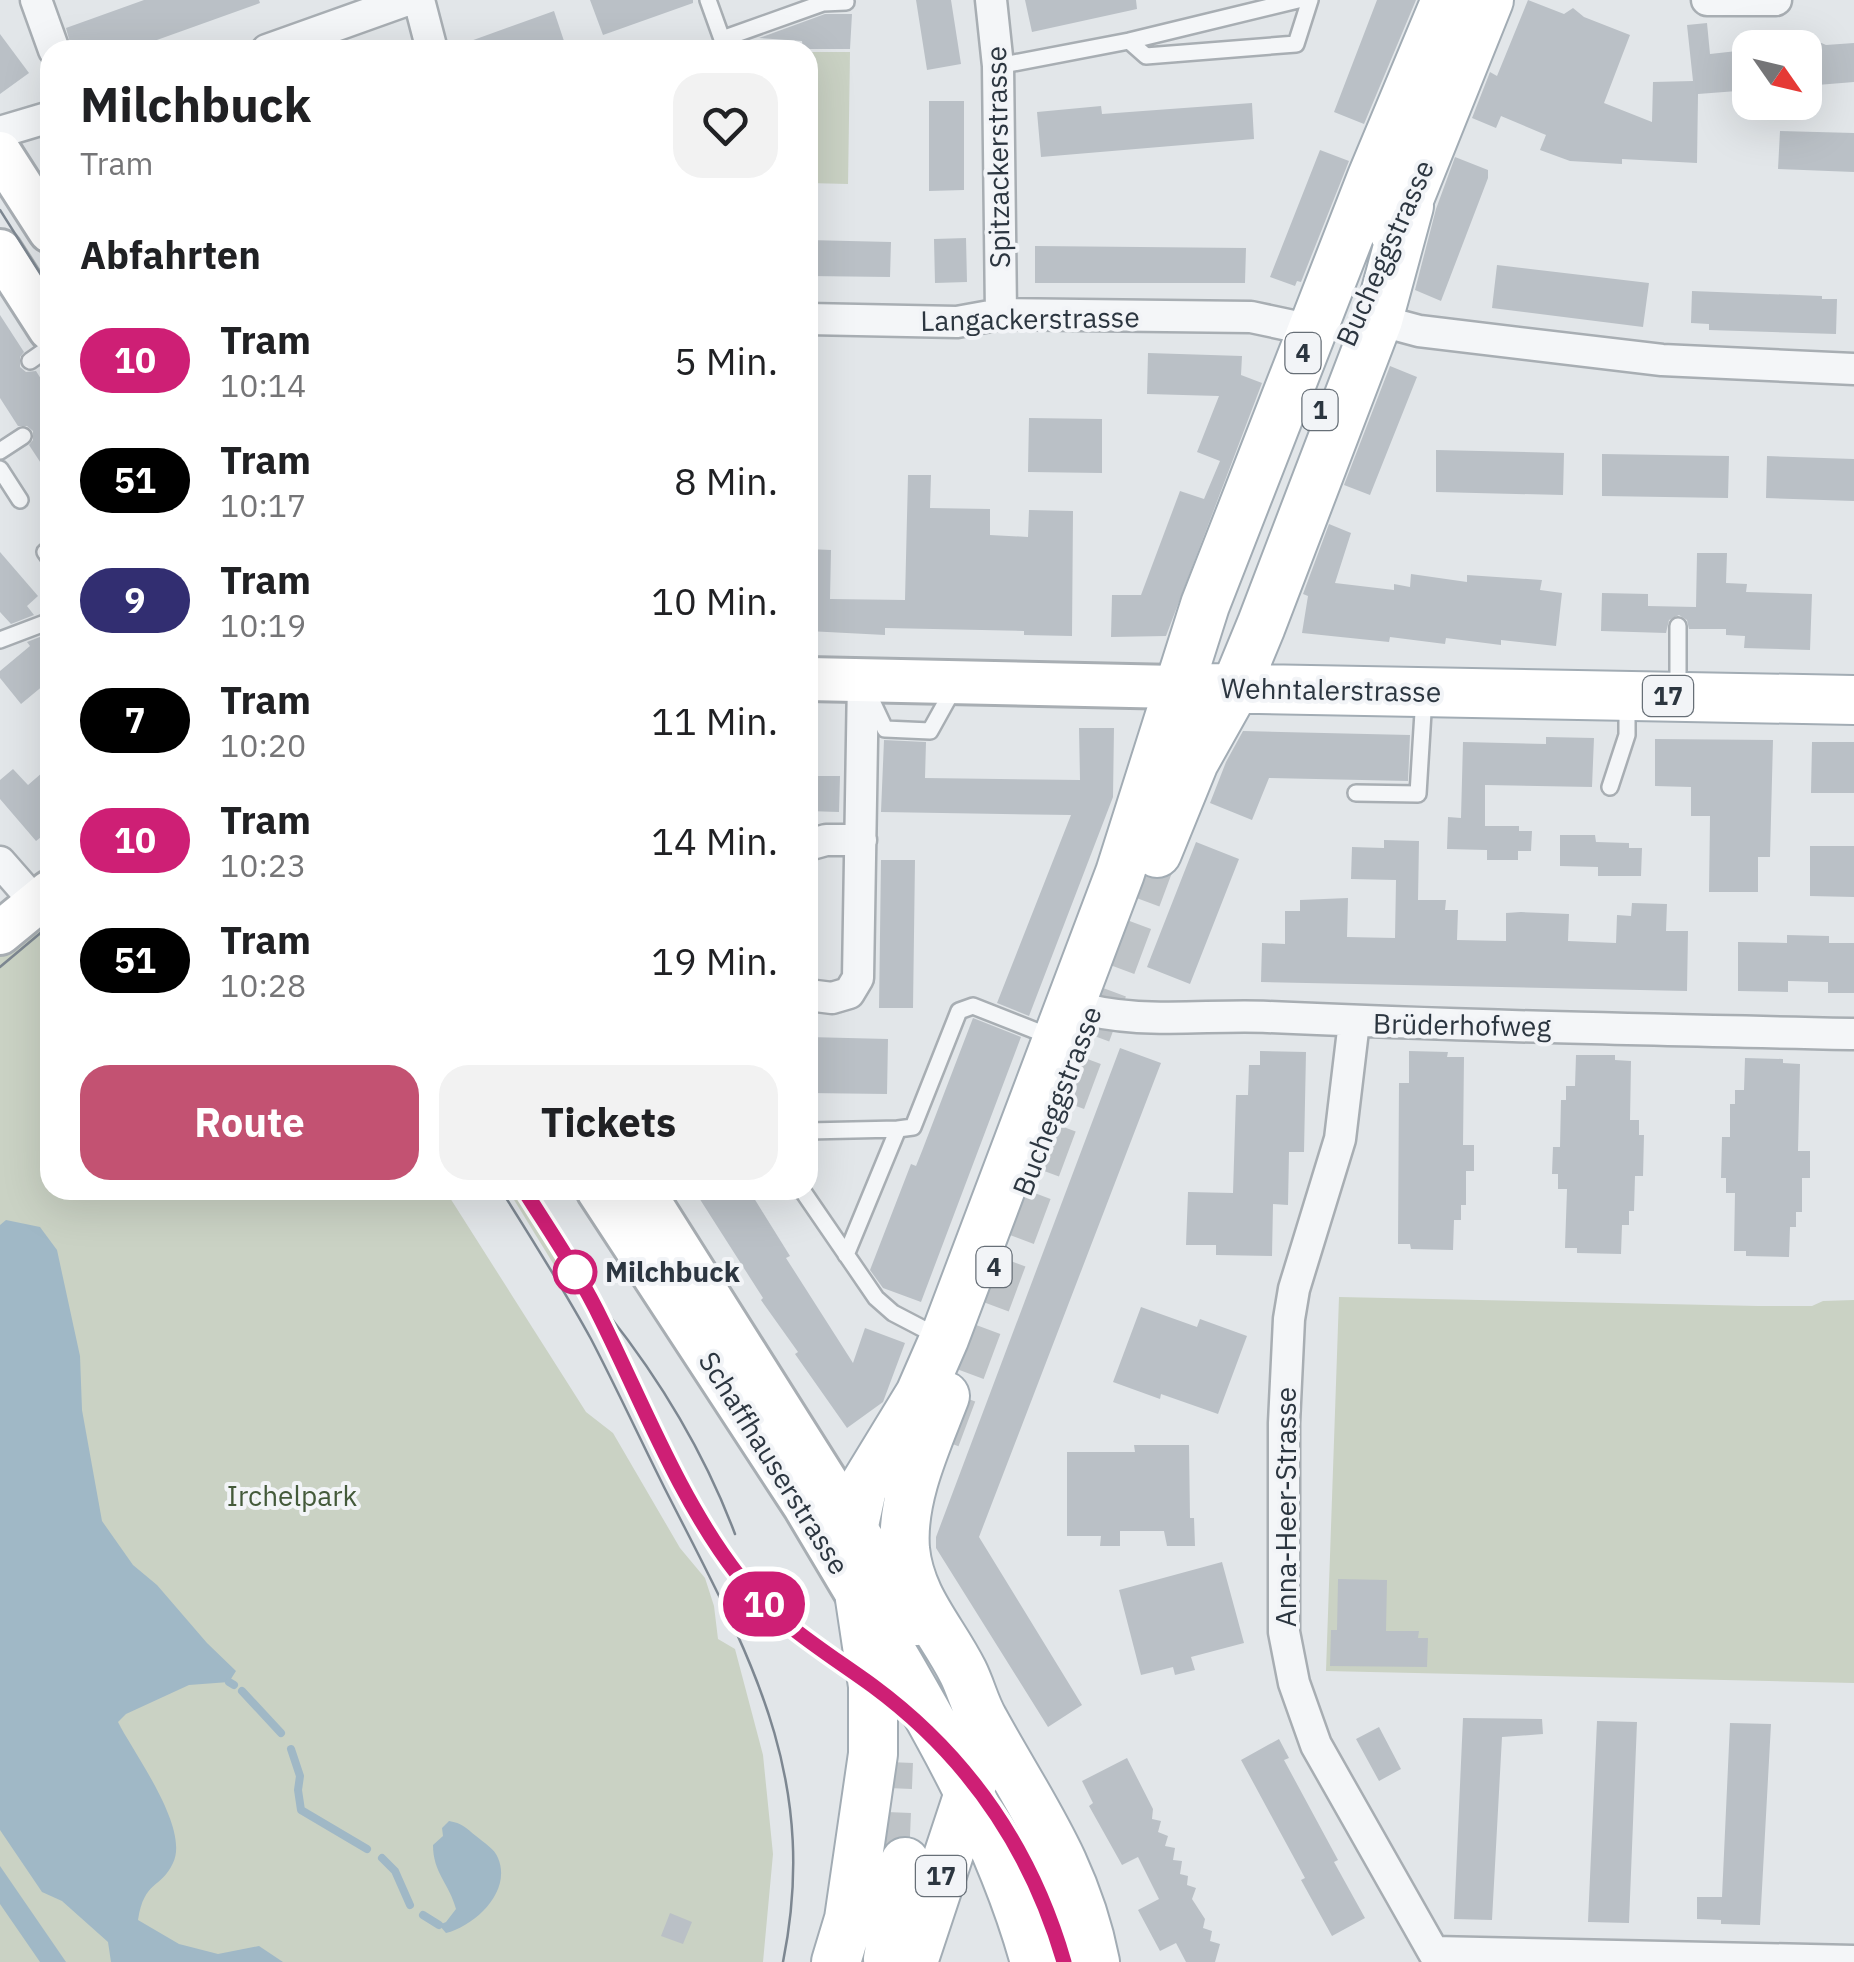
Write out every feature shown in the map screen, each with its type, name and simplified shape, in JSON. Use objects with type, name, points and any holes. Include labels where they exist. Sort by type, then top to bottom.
[{"type":"main road","name":"Bucheggstrasse","points":[[1449,6],[1332,317],[1231,616],[1352,326],[1408,206],[1488,0]]},
{"type":"main road","name":"4","points":[[1176,687],[1312,330],[1449,6]]},
{"type":"main road","name":"4","points":[[1235,690],[1378,320],[1408,206]]},
{"type":"main road","name":"Bucheggstrasse","points":[[836,1962],[849,1919],[873,1754],[873,1686],[860,1599],[884,1526],[916,1472],[1074,1019],[1165,734],[1176,687]]},
{"type":"main road","name":"Wehntalerstrasse","points":[[1176,687],[1854,700]]},
{"type":"main road","name":"Bucheggstrasse","points":[[884,1526],[862,1489],[920,1394],[1074,1019],[1194,762],[1235,690]]},
{"type":"main road","name":"Schaffhauserstrasse","points":[[884,1526],[905,1550],[912,1586],[962,1670],[982,1718],[1046,1824],[1083,1910],[1095,1962]]},
{"type":"main road","name":"Schaffhauserstrasse","points":[[860,1599],[902,1668],[998,1857],[1035,1962]]},
{"type":"main road","name":"17","points":[[912,1962],[983,1747],[982,1718]]},
{"type":"main road","points":[[868,1962],[895,1861],[887,1962]]},
{"type":"street","points":[[36,0],[50,40]]},
{"type":"street","points":[[286,40],[344,10],[408,0]]},
{"type":"street","points":[[420,0],[430,40]]},
{"type":"street","name":"Spitzackerstrasse","points":[[991,0],[998,66],[1001,314]]},
{"type":"street","points":[[1707,0],[1776,0]]},
{"type":"street","points":[[0,132],[40,119]]},
{"type":"street","points":[[0,154],[40,216]]},
{"type":"street","points":[[0,251],[40,345]]},
{"type":"street","name":"Langackerstrasse","points":[[818,319],[957,322],[1001,314],[1251,318],[1312,330]]},
{"type":"street","points":[[1378,320],[1419,331],[1662,360],[1854,369]]},
{"type":"street","name":"Wehntalerstrasse","points":[[818,679],[1176,687]]},
{"type":"street","points":[[818,996],[832,998],[849,993],[858,978],[862,680]]},
{"type":"street","points":[[818,842],[861,840]]},
{"type":"street","points":[[0,862],[40,895]]},
{"type":"street","points":[[0,933],[40,900]]},
{"type":"street","name":"Brüderhofweg","points":[[1074,1019],[1246,1016],[1854,1034]]},
{"type":"street","name":"Anna-Heer-Strasse","points":[[1354,1022],[1340,1139],[1288,1319],[1284,1632],[1294,1683],[1316,1745],[1437,1957]]},
{"type":"street","name":"Schaffhauserstrasse","points":[[602,1200],[621,1243],[804,1505],[860,1599]]},
{"type":"street","name":"Schaffhauserstrasse","points":[[648,1200],[806,1449],[884,1526],[948,1676],[982,1718]]},
{"type":"street","points":[[806,1449],[844,1459],[880,1459]]},
{"type":"street","name":"17","points":[[948,1676],[964,1730],[967,1793]]},
{"type":"street","points":[[1083,1910],[1117,1962]]},
{"type":"street","points":[[1437,1957],[1854,1961]]},
{"type":"lane","points":[[708,0],[722,39],[823,4],[846,2]]},
{"type":"lane","points":[[998,66],[1129,41],[1298,0]]},
{"type":"lane","points":[[1129,41],[1146,56],[1296,44],[1310,0]]},
{"type":"lane","points":[[0,451],[24,436]]},
{"type":"lane","points":[[0,469],[20,500]]},
{"type":"lane","points":[[0,640],[40,624]]},
{"type":"lane","points":[[1678,626],[1678,696]]},
{"type":"lane","points":[[1356,793],[1418,794],[1424,692]]},
{"type":"lane","points":[[1610,786],[1626,734],[1627,696]]},
{"type":"lane","points":[[818,1131],[913,1127],[959,1011],[973,1006],[1074,1019]]},
{"type":"lane","points":[[846,1255],[898,1130]]},
{"type":"lane","points":[[809,1200],[876,1298],[892,1313],[944,1339]]},
{"type":"lane","points":[[804,1505],[884,1526]]},
{"type":"lane","points":[[967,1793],[992,1814],[1011,1845]]},
{"type":"green space","points":[[818,52],[850,52],[848,184],[818,183]]},
{"type":"green space","name":"Irchelpark","points":[[40,923],[40,1200],[451,1200],[586,1412],[613,1433],[680,1548],[705,1578],[718,1639],[735,1649],[763,1755],[773,1854],[763,1962],[0,1962],[0,954]]},
{"type":"green space","points":[[514,1200],[524,1200],[578,1286],[570,1291]]},
{"type":"green space","points":[[1339,1297],[1758,1306],[1812,1306],[1823,1301],[1854,1300],[1854,1683],[1326,1671]]},
{"type":"water","points":[[6,1220],[40,1227],[57,1250],[80,1356],[82,1410],[102,1521],[133,1565],[157,1585],[236,1671],[229,1682],[189,1685],[126,1714],[118,1722],[167,1811],[176,1848],[168,1871],[144,1898],[138,1920],[179,1944],[218,1954],[259,1946],[283,1962],[111,1962],[108,1942],[62,1901],[42,1892],[0,1830],[0,1225]]},
{"type":"water","points":[[449,1821],[464,1826],[492,1849],[501,1870],[500,1883],[489,1905],[469,1923],[446,1933],[439,1925],[456,1909],[436,1863],[433,1845],[443,1836],[442,1828]]},
{"type":"water","points":[[0,1866],[66,1962],[40,1962],[0,1904]]},
{"type":"building","points":[[144,0],[260,3],[157,40],[69,40],[66,28]]},
{"type":"building","points":[[590,0],[693,0],[693,3],[603,35]]},
{"type":"building","points":[[916,0],[951,0],[961,64],[927,70]]},
{"type":"building","points":[[1025,0],[1136,0],[1137,9],[1032,32]]},
{"type":"building","points":[[1377,0],[1416,0],[1364,124],[1334,112]]},
{"type":"building","points":[[1528,0],[1564,14],[1573,8],[1584,17],[1630,35],[1604,103],[1652,122],[1653,82],[1693,81],[1687,25],[1707,23],[1710,54],[1732,52],[1732,91],[1698,94],[1697,163],[1570,161],[1540,150],[1546,135],[1501,116],[1496,128],[1472,118],[1490,72],[1497,76]]},
{"type":"building","points":[[554,11],[564,40],[473,40]]},
{"type":"building","points":[[825,14],[852,14],[850,49],[818,49],[818,40],[759,38]]},
{"type":"building","points":[[0,34],[29,73],[0,94]]},
{"type":"building","points":[[1822,43],[1854,43],[1854,82],[1822,85]]},
{"type":"building","points":[[929,101],[964,101],[964,190],[929,191]]},
{"type":"building","points":[[1252,103],[1254,139],[1041,157],[1037,112],[1101,106],[1102,114]]},
{"type":"building","points":[[1780,131],[1854,133],[1854,172],[1778,169]]},
{"type":"building","points":[[1320,150],[1349,161],[1301,282],[1297,281],[1295,286],[1270,277]]},
{"type":"building","points":[[1455,157],[1488,170],[1488,178],[1441,301],[1415,290],[1436,209]]},
{"type":"building","points":[[966,238],[967,282],[935,283],[934,239]]},
{"type":"building","points":[[818,240],[891,242],[890,277],[818,276]]},
{"type":"building","points":[[1035,246],[1246,248],[1245,283],[1035,283]]},
{"type":"building","points":[[1497,265],[1649,283],[1643,327],[1492,308]]},
{"type":"building","points":[[1692,291],[1837,299],[1836,334],[1709,330],[1709,324],[1691,323]]},
{"type":"building","points":[[0,315],[24,352],[20,367],[26,372],[36,371],[40,377],[40,462],[29,445],[33,431],[18,426],[0,398]]},
{"type":"building","points":[[1148,353],[1242,356],[1241,375],[1262,383],[1166,636],[1111,637],[1112,595],[1141,595],[1180,491],[1204,499],[1220,461],[1197,452],[1219,396],[1147,394]]},
{"type":"building","points":[[1390,366],[1417,377],[1370,495],[1344,485]]},
{"type":"building","points":[[1029,418],[1102,419],[1102,473],[1028,472]]},
{"type":"building","points":[[1436,450],[1564,453],[1563,495],[1436,492]]},
{"type":"building","points":[[1602,454],[1729,456],[1728,498],[1602,496]]},
{"type":"building","points":[[1767,456],[1854,459],[1854,501],[1766,498]]},
{"type":"building","points":[[908,475],[931,475],[930,508],[990,509],[990,535],[1028,537],[1029,510],[1073,511],[1072,636],[885,628],[885,635],[818,632],[818,549],[831,550],[830,599],[905,600]]},
{"type":"building","points":[[1329,524],[1351,533],[1335,583],[1394,590],[1394,584],[1410,587],[1411,574],[1467,582],[1467,575],[1542,580],[1540,590],[1562,593],[1556,646],[1446,638],[1445,644],[1390,637],[1389,642],[1302,633],[1308,596],[1303,594]]},
{"type":"building","points":[[0,552],[38,596],[27,606],[34,615],[11,624],[0,612]]},
{"type":"building","points":[[1697,553],[1727,553],[1726,583],[1747,584],[1746,592],[1812,594],[1810,650],[1744,648],[1745,636],[1726,635],[1726,629],[1689,629],[1687,620],[1679,615],[1669,620],[1666,633],[1601,631],[1602,593],[1648,594],[1648,606],[1696,607]]},
{"type":"building","points":[[40,637],[40,688],[21,704],[0,678],[0,671],[30,646],[27,642]]},
{"type":"building","points":[[1079,728],[1114,728],[1113,797],[1029,1016],[997,1003],[1071,815],[881,812],[884,740],[926,742],[925,778],[1080,780]]},
{"type":"building","points":[[1243,731],[1410,735],[1408,781],[1269,778],[1252,820],[1210,803]]},
{"type":"building","points":[[1546,737],[1594,738],[1592,787],[1485,785],[1485,826],[1519,826],[1519,831],[1532,831],[1531,851],[1518,851],[1518,860],[1487,860],[1487,850],[1447,849],[1448,817],[1461,818],[1463,742],[1546,744]]},
{"type":"building","points":[[1655,739],[1773,740],[1770,857],[1758,857],[1758,892],[1709,892],[1710,816],[1691,816],[1691,787],[1655,786]]},
{"type":"building","points":[[1812,742],[1854,742],[1854,793],[1811,793]]},
{"type":"building","points":[[13,769],[28,785],[40,775],[40,838],[36,841],[0,799],[0,780]]},
{"type":"building","points":[[818,776],[840,776],[839,812],[818,811]]},
{"type":"building","points":[[1560,835],[1595,835],[1596,842],[1629,843],[1629,848],[1642,848],[1641,876],[1598,876],[1598,867],[1560,866]]},
{"type":"building","points":[[1384,840],[1419,841],[1418,900],[1446,900],[1445,910],[1458,910],[1457,940],[1506,941],[1506,913],[1521,912],[1569,914],[1568,941],[1616,943],[1617,915],[1631,916],[1632,903],[1667,904],[1666,931],[1688,931],[1687,991],[1261,982],[1262,943],[1285,944],[1285,911],[1300,911],[1300,900],[1348,898],[1347,937],[1395,938],[1396,880],[1351,879],[1352,847],[1384,848]]},
{"type":"building","points":[[1196,842],[1239,859],[1190,984],[1147,967]]},
{"type":"building","points":[[1810,846],[1854,846],[1854,897],[1810,896]]},
{"type":"building","points":[[881,860],[915,860],[913,1008],[879,1008]]},
{"type":"building","points":[[1787,935],[1829,936],[1829,943],[1854,943],[1854,993],[1828,993],[1828,982],[1788,981],[1788,992],[1738,991],[1738,942],[1787,943]]},
{"type":"building","points":[[973,1018],[1021,1037],[921,1302],[883,1288],[870,1270],[911,1164],[916,1166]]},
{"type":"building","points":[[818,1037],[888,1039],[887,1094],[818,1093]]},
{"type":"building","points":[[1120,1048],[1161,1063],[979,1537],[1082,1705],[1048,1727],[936,1548],[936,1537]]},
{"type":"building","points":[[1260,1051],[1306,1052],[1304,1152],[1289,1152],[1288,1205],[1273,1204],[1272,1256],[1216,1255],[1216,1245],[1186,1245],[1188,1192],[1233,1193],[1236,1095],[1248,1095],[1249,1065],[1260,1065]]},
{"type":"building","points":[[1409,1051],[1448,1052],[1447,1057],[1464,1057],[1463,1145],[1474,1145],[1474,1171],[1466,1171],[1466,1205],[1461,1205],[1461,1220],[1454,1220],[1453,1250],[1411,1249],[1410,1244],[1398,1244],[1399,1083],[1409,1083]]},
{"type":"building","points":[[1576,1055],[1615,1055],[1615,1060],[1631,1061],[1630,1120],[1639,1120],[1639,1135],[1644,1135],[1643,1176],[1635,1176],[1634,1211],[1629,1211],[1629,1225],[1622,1225],[1621,1254],[1577,1253],[1577,1248],[1565,1248],[1567,1189],[1558,1189],[1558,1174],[1552,1174],[1553,1147],[1560,1147],[1561,1100],[1566,1100],[1566,1086],[1575,1086]]},
{"type":"building","points":[[1745,1058],[1783,1059],[1783,1063],[1800,1064],[1798,1151],[1810,1151],[1810,1178],[1802,1178],[1802,1212],[1796,1212],[1796,1227],[1790,1227],[1789,1257],[1746,1256],[1746,1251],[1734,1251],[1735,1193],[1726,1193],[1726,1178],[1721,1178],[1722,1137],[1730,1137],[1730,1104],[1735,1104],[1735,1090],[1744,1090]]},
{"type":"building","points":[[700,1200],[755,1200],[790,1256],[786,1258],[853,1363],[865,1328],[905,1343],[883,1402],[847,1428],[795,1354],[798,1352]]},
{"type":"building","points":[[1141,1307],[1197,1327],[1200,1319],[1247,1336],[1218,1414],[1113,1382]]},
{"type":"building","points":[[1134,1445],[1189,1445],[1190,1518],[1194,1518],[1195,1546],[1167,1546],[1164,1531],[1120,1531],[1120,1546],[1100,1546],[1101,1536],[1067,1536],[1067,1452],[1135,1452]]},
{"type":"building","points":[[1222,1562],[1244,1643],[1191,1657],[1195,1670],[1175,1675],[1173,1667],[1141,1675],[1119,1590]]},
{"type":"building","points":[[1338,1579],[1387,1580],[1386,1631],[1419,1631],[1418,1638],[1428,1638],[1427,1667],[1330,1666],[1331,1630],[1337,1630]]},
{"type":"building","points":[[1463,1718],[1542,1719],[1543,1734],[1502,1737],[1492,1920],[1454,1919]]},
{"type":"building","points":[[1597,1721],[1637,1722],[1629,1923],[1588,1922]]},
{"type":"building","points":[[1730,1723],[1771,1724],[1760,1925],[1697,1919],[1697,1897],[1722,1897]]},
{"type":"building","points":[[1379,1727],[1401,1769],[1379,1781],[1356,1739]]},
{"type":"building","points":[[1279,1739],[1289,1758],[1284,1760],[1365,1918],[1332,1936],[1241,1760]]},
{"type":"building","points":[[1127,1758],[1153,1809],[1152,1819],[1161,1821],[1158,1832],[1168,1836],[1165,1846],[1175,1848],[1173,1860],[1182,1861],[1180,1874],[1188,1876],[1187,1885],[1196,1888],[1192,1899],[1205,1919],[1203,1928],[1212,1931],[1210,1941],[1220,1944],[1215,1962],[1186,1962],[1176,1943],[1160,1951],[1138,1910],[1159,1899],[1138,1857],[1122,1865],[1089,1806],[1093,1803],[1082,1781]]},
{"type":"building","points":[[670,1913],[692,1922],[683,1944],[661,1936]]},
{"type":"waterway","points":[[229,1682],[234,1685]]},
{"type":"waterway","points":[[242,1691],[281,1733]]},
{"type":"waterway","points":[[291,1749],[300,1776],[301,1810],[367,1849]]},
{"type":"waterway","points":[[382,1858],[395,1871],[410,1905]]},
{"type":"waterway","points":[[423,1915],[439,1925]]},
{"type":"tunnel","points":[[936,1438],[1169,812]]},
{"type":"tunnel","points":[[885,1860],[889,1762]]},
{"type":"tram line","points":[[0,210],[40,273]]},
{"type":"tram line","points":[[0,967],[40,933]]},
{"type":"tram line","points":[[507,1200],[601,1358],[723,1605],[769,1715],[784,1772],[792,1831],[792,1894],[783,1962]]},
{"type":"tram line","points":[[530,1200],[593,1304],[664,1452],[718,1548],[768,1608],[907,1714],[967,1774],[1014,1843],[1034,1881],[1065,1962]]},
{"type":"tram line","name":"10","points":[[530,1200],[590,1298],[642,1409],[724,1556],[745,1584],[785,1623],[905,1711],[938,1740],[982,1790],[1024,1857],[1064,1962]]},
{"type":"tram line","points":[[608,1314],[680,1419],[735,1534]]},
{"type":"place","name":"Milchbuck","points":[[575,1272]]}]
